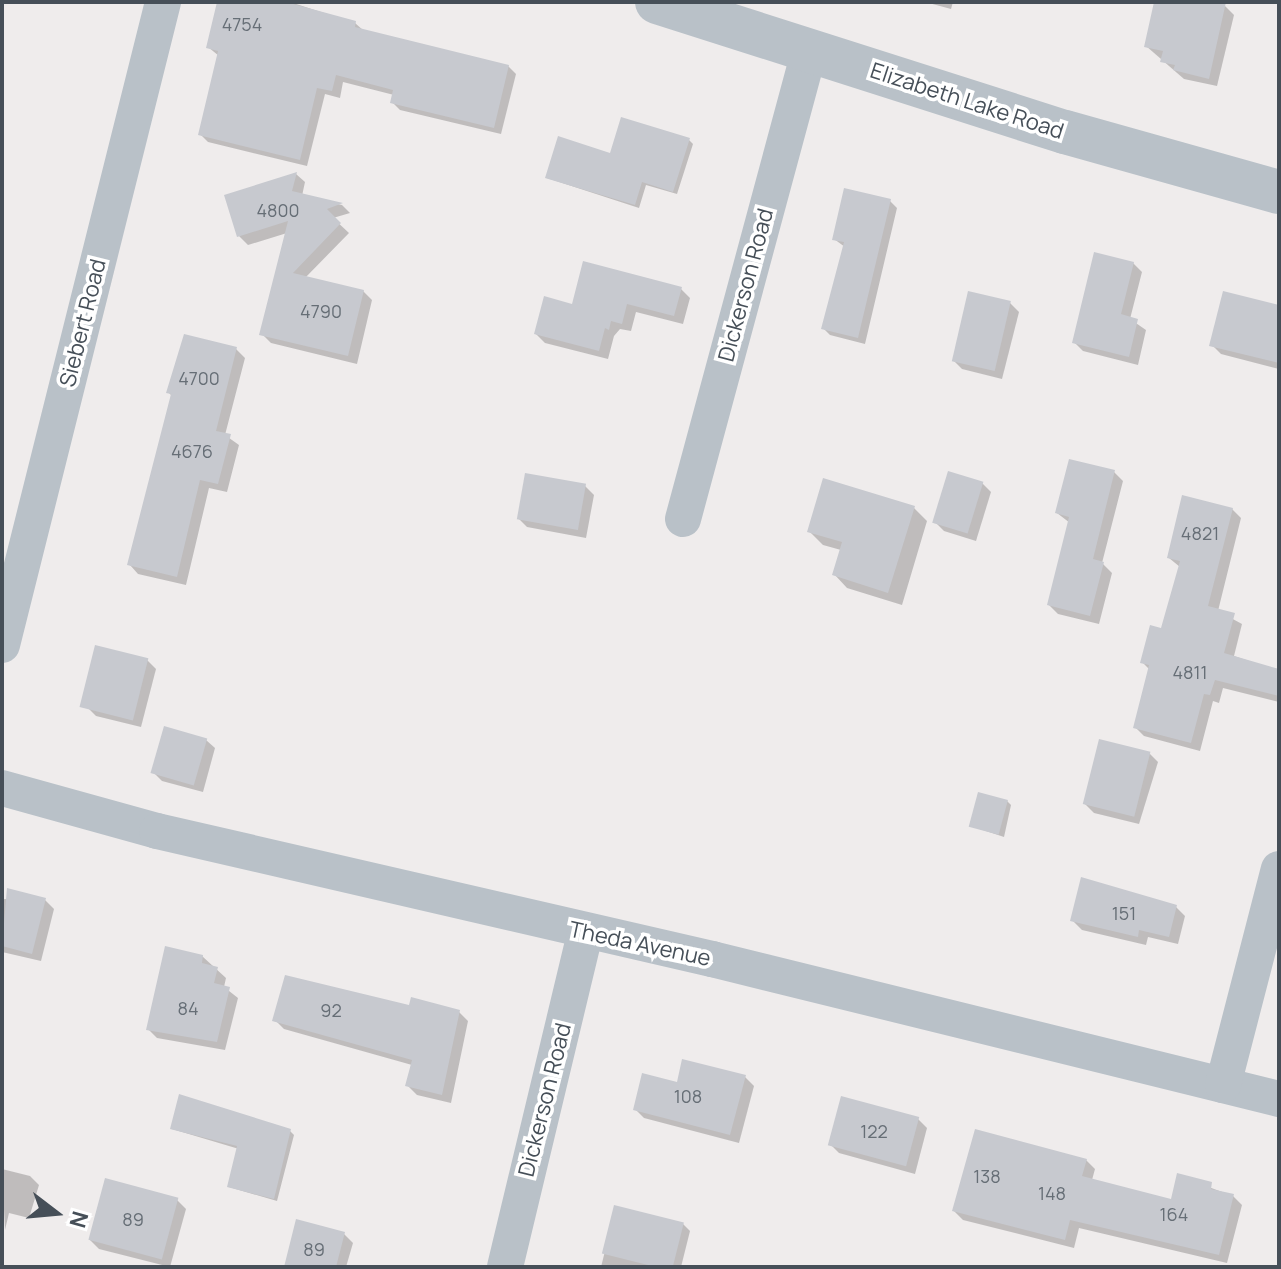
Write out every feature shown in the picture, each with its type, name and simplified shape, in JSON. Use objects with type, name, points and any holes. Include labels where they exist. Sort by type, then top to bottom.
[{"type":"street","name":"Siebert Road","points":[[2,645],[163,2]]},
{"type":"street","name":"Elizabeth Lake Road","points":[[657,2],[1065,132],[1279,192]]},
{"type":"street","name":"Dickerson Road","points":[[683,519],[809,51]]},
{"type":"street","name":"Theda Avenue","points":[[2,788],[157,831],[1279,1099]]},
{"type":"street","points":[[1223,1085],[1279,869]]},
{"type":"street","name":"Dickerson Road","points":[[505,1267],[585,933]]},
{"type":"building","points":[[217,2],[286,2],[356,21],[355,27],[509,65],[494,128],[390,103],[393,90],[336,75],[332,91],[317,88],[300,160],[198,135],[218,51],[206,48]]},
{"type":"building","points":[[1154,2],[1226,2],[1209,79],[1173,70],[1175,65],[1160,62],[1163,51],[1144,47]]},
{"type":"building","points":[[621,117],[690,138],[673,192],[642,182],[635,205],[545,178],[558,136],[610,153]]},
{"type":"building","points":[[297,172],[292,191],[343,203],[327,209],[341,223],[293,273],[364,290],[348,356],[259,335],[288,221],[237,237],[224,195]]},
{"type":"building","points":[[844,188],[891,199],[858,338],[821,329],[844,242],[832,240]]},
{"type":"building","points":[[1094,252],[1134,262],[1121,314],[1138,319],[1129,357],[1072,343]]},
{"type":"building","points":[[583,261],[682,287],[674,316],[627,304],[622,324],[611,321],[609,330],[605,328],[599,351],[534,334],[544,296],[572,304]]},
{"type":"building","points":[[968,291],[1011,301],[995,371],[952,361]]},
{"type":"building","points":[[1223,291],[1279,305],[1279,363],[1209,346]]},
{"type":"building","points":[[184,334],[237,347],[216,431],[231,434],[218,484],[200,480],[177,577],[127,565],[171,394],[166,393]]},
{"type":"building","points":[[1069,459],[1115,470],[1093,559],[1104,562],[1090,616],[1047,605],[1069,517],[1055,513]]},
{"type":"building","points":[[948,471],[983,482],[968,533],[932,523]]},
{"type":"building","points":[[525,473],[586,484],[578,530],[517,519]]},
{"type":"building","points":[[823,478],[915,506],[888,593],[832,575],[842,542],[807,532]]},
{"type":"building","points":[[1182,495],[1233,508],[1208,606],[1235,613],[1224,653],[1279,669],[1279,696],[1215,680],[1210,695],[1204,694],[1191,743],[1133,728],[1149,665],[1140,663],[1150,625],[1161,628],[1180,561],[1167,558]]},
{"type":"building","points":[[95,645],[148,658],[133,720],[80,707]]},
{"type":"building","points":[[164,726],[207,738],[194,786],[150,773]]},
{"type":"building","points":[[1099,739],[1150,752],[1134,817],[1083,804]]},
{"type":"building","points":[[978,792],[1008,800],[999,835],[969,827]]},
{"type":"building","points":[[1081,877],[1177,905],[1169,937],[1139,930],[1138,937],[1070,921]]},
{"type":"building","points":[[7,888],[46,898],[32,954],[2,946]]},
{"type":"building","points":[[165,946],[203,955],[202,963],[218,967],[214,983],[230,987],[217,1042],[146,1030]]},
{"type":"building","points":[[285,975],[409,1005],[411,997],[460,1010],[442,1095],[405,1086],[412,1060],[272,1021]]},
{"type":"building","points":[[682,1059],[746,1075],[730,1135],[633,1110],[642,1073],[677,1082]]},
{"type":"building","points":[[179,1094],[291,1129],[274,1199],[227,1187],[237,1146],[170,1129]]},
{"type":"building","points":[[841,1096],[919,1117],[906,1166],[828,1145]]},
{"type":"building","points":[[975,1129],[1087,1159],[1082,1176],[1171,1199],[1177,1173],[1212,1182],[1211,1189],[1234,1194],[1219,1255],[1070,1220],[1065,1240],[952,1211]]},
{"type":"building","points":[[105,1178],[178,1198],[162,1259],[88,1240]]},
{"type":"building","points":[[614,1205],[684,1222],[673,1267],[656,1267],[602,1254]]},
{"type":"building","points":[[296,1219],[345,1232],[336,1267],[284,1267]]}]
